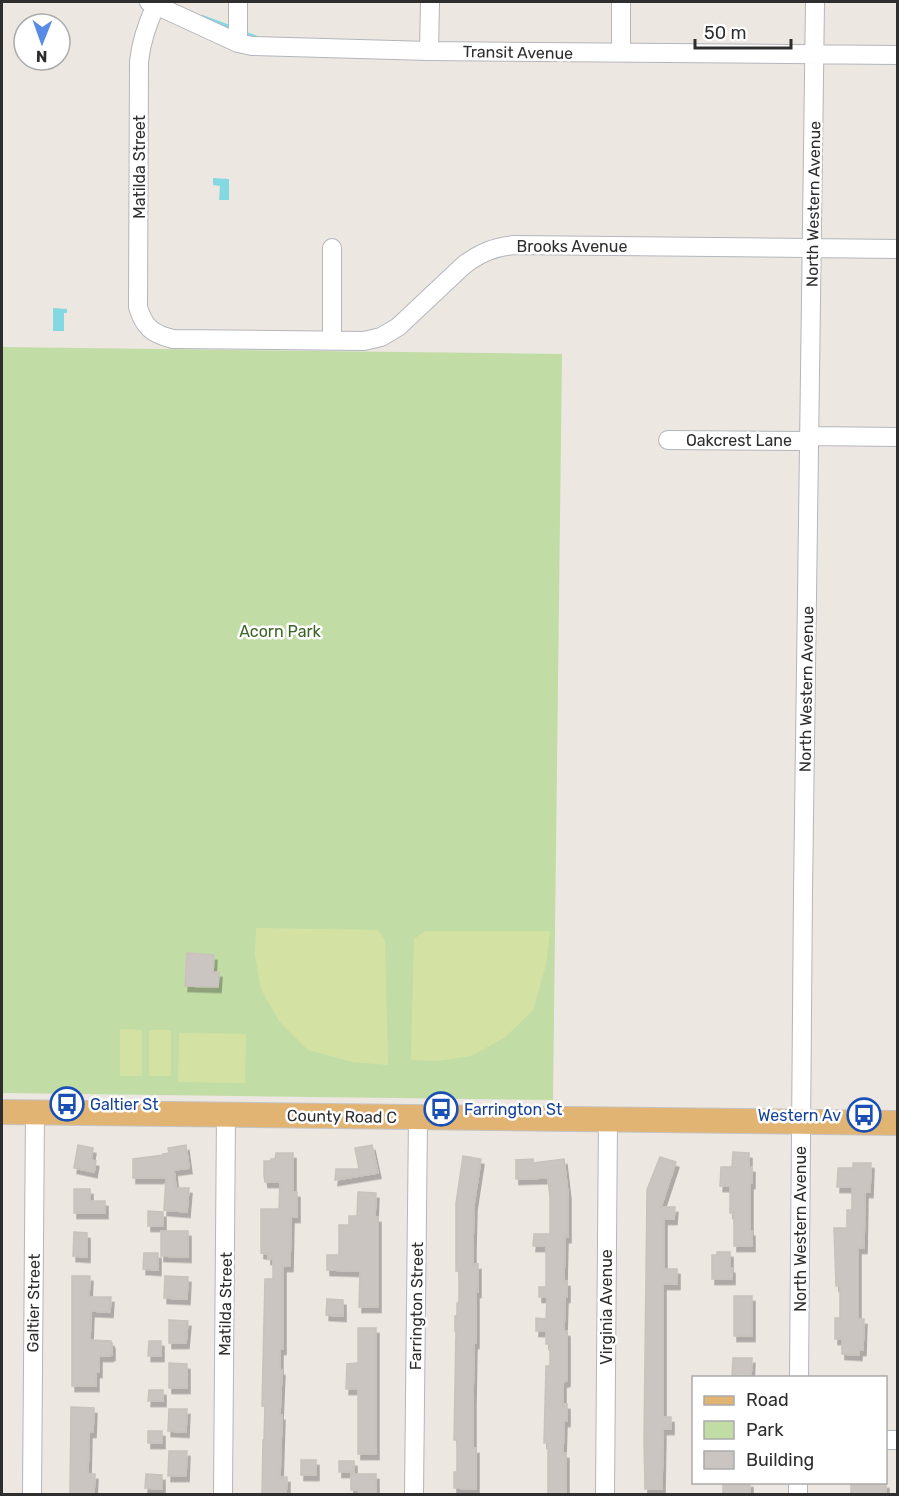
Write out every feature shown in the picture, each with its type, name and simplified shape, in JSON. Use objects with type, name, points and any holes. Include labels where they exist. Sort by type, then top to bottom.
[{"type":"main road","name":"County Road C","points":[[2,1112],[897,1123]]},
{"type":"street","points":[[238,2],[238,43]]},
{"type":"street","points":[[429,51],[430,2]]},
{"type":"street","points":[[621,2],[621,53]]},
{"type":"street","name":"North Western Avenue","points":[[799,1376],[815,2]]},
{"type":"street","name":"Transit Avenue","points":[[152,3],[238,43],[252,46],[429,51],[897,56]]},
{"type":"street","name":"Matilda Street","points":[[150,330],[142,320],[138,307],[139,62],[140,45],[152,3]]},
{"type":"street","name":"Brooks Avenue","points":[[150,330],[173,339],[364,340],[381,337],[398,327],[470,260],[488,249],[502,246],[897,249]]},
{"type":"street","points":[[332,248],[332,340]]},
{"type":"street","name":"Oakcrest Lane","points":[[668,440],[897,437]]},
{"type":"street","name":"Galtier Street","points":[[32,1494],[35,1112]]},
{"type":"street","name":"Matilda Street","points":[[223,1494],[226,1114]]},
{"type":"street","name":"Farrington Street","points":[[414,1494],[418,1117]]},
{"type":"street","name":"Virginia Avenue","points":[[605,1494],[608,1119]]},
{"type":"green space","name":"Acorn Park","points":[[2,347],[562,354],[553,1100],[2,1093]]},
{"type":"green space","points":[[256,928],[378,930],[385,941],[388,1065],[353,1062],[308,1050],[279,1021],[261,989],[255,955]]},
{"type":"green space","points":[[425,931],[550,931],[546,965],[533,1010],[504,1038],[471,1056],[437,1061],[411,1060],[414,939]]},
{"type":"green space","points":[[120,1029],[142,1030],[142,1076],[120,1076]]},
{"type":"green space","points":[[149,1030],[171,1030],[171,1076],[149,1076]]},
{"type":"green space","points":[[179,1033],[246,1034],[245,1083],[178,1082]]},
{"type":"water","points":[[213,178],[229,179],[229,200],[219,200],[220,186],[213,185]]},
{"type":"water","points":[[53,308],[67,309],[67,313],[64,313],[64,331],[53,331]]},
{"type":"building","points":[[187,953],[214,955],[213,972],[219,972],[218,987],[185,986]]},
{"type":"building","points":[[78,1145],[93,1148],[91,1160],[96,1161],[94,1172],[74,1168]]},
{"type":"building","points":[[186,1145],[189,1168],[174,1170],[176,1188],[189,1188],[187,1212],[164,1210],[166,1178],[133,1178],[133,1159],[164,1155],[169,1153],[168,1148]]},
{"type":"building","points":[[372,1145],[378,1173],[335,1180],[336,1169],[359,1169],[355,1148]]},
{"type":"building","points":[[733,1152],[749,1153],[749,1167],[752,1167],[750,1231],[752,1231],[752,1246],[734,1246],[734,1213],[730,1213],[730,1186],[720,1186],[721,1167],[732,1167]]},
{"type":"building","points":[[276,1153],[293,1153],[293,1192],[297,1192],[297,1217],[291,1217],[290,1266],[283,1266],[283,1349],[280,1349],[280,1370],[282,1370],[280,1415],[282,1415],[280,1477],[287,1477],[287,1489],[286,1494],[262,1494],[265,1279],[273,1279],[273,1259],[268,1259],[268,1254],[261,1253],[261,1209],[279,1209],[280,1182],[265,1182],[264,1176],[264,1161],[275,1159]]},
{"type":"building","points":[[463,1156],[481,1159],[474,1205],[473,1244],[473,1265],[478,1264],[473,1400],[476,1489],[454,1488],[454,1472],[457,1472],[457,1440],[454,1440],[455,1316],[457,1316],[457,1303],[459,1303],[459,1271],[456,1271],[456,1203]]},
{"type":"building","points":[[660,1157],[676,1162],[661,1207],[675,1207],[674,1219],[664,1219],[664,1269],[677,1269],[677,1284],[663,1284],[663,1417],[671,1417],[671,1429],[663,1429],[662,1489],[645,1489],[647,1190]]},
{"type":"building","points":[[533,1159],[533,1163],[564,1159],[568,1194],[568,1237],[565,1236],[564,1281],[567,1281],[564,1331],[567,1331],[567,1381],[563,1382],[563,1404],[567,1404],[563,1453],[566,1453],[566,1494],[548,1494],[548,1443],[544,1443],[546,1366],[550,1366],[550,1344],[546,1344],[546,1331],[536,1331],[536,1318],[546,1319],[547,1297],[539,1297],[539,1287],[546,1287],[546,1246],[533,1246],[534,1234],[550,1234],[548,1178],[516,1179],[516,1160]]},
{"type":"building","points":[[853,1163],[871,1163],[870,1192],[865,1192],[864,1248],[858,1248],[858,1319],[864,1319],[863,1350],[859,1350],[859,1355],[842,1354],[842,1339],[835,1339],[835,1318],[840,1318],[840,1286],[836,1286],[834,1228],[847,1228],[847,1210],[852,1210],[852,1187],[837,1187],[838,1168],[853,1168]]},
{"type":"building","points":[[74,1189],[90,1189],[90,1201],[105,1201],[105,1213],[74,1213]]},
{"type":"building","points":[[358,1192],[376,1193],[378,1307],[359,1307],[360,1271],[327,1270],[327,1255],[339,1255],[339,1225],[349,1225],[349,1216],[357,1216]]},
{"type":"building","points":[[148,1211],[163,1212],[163,1226],[148,1226]]},
{"type":"building","points":[[161,1231],[188,1231],[188,1257],[161,1256]]},
{"type":"building","points":[[74,1232],[87,1233],[87,1257],[73,1256]]},
{"type":"building","points":[[717,1252],[730,1252],[732,1279],[712,1279],[712,1255],[717,1255]]},
{"type":"building","points":[[144,1253],[158,1253],[158,1270],[143,1269]]},
{"type":"building","points":[[72,1276],[90,1276],[89,1297],[111,1297],[110,1312],[91,1311],[90,1340],[111,1341],[112,1343],[112,1355],[99,1356],[96,1386],[72,1386]]},
{"type":"building","points":[[165,1276],[188,1277],[187,1299],[164,1298]]},
{"type":"building","points":[[734,1296],[752,1296],[752,1336],[734,1336]]},
{"type":"building","points":[[327,1299],[343,1300],[343,1316],[326,1315]]},
{"type":"building","points":[[169,1320],[188,1321],[186,1343],[169,1343]]},
{"type":"building","points":[[358,1328],[376,1328],[376,1454],[358,1454],[358,1389],[346,1389],[347,1364],[358,1363]]},
{"type":"building","points":[[149,1341],[161,1341],[161,1356],[148,1356]]},
{"type":"building","points":[[733,1358],[752,1358],[751,1376],[732,1376]]},
{"type":"building","points":[[169,1363],[187,1364],[187,1388],[169,1388]]},
{"type":"building","points":[[149,1390],[163,1390],[163,1401],[148,1401]]},
{"type":"building","points":[[71,1407],[94,1408],[93,1432],[89,1432],[88,1474],[95,1474],[94,1494],[70,1494]]},
{"type":"building","points":[[169,1409],[187,1409],[186,1432],[168,1431]]},
{"type":"building","points":[[148,1431],[162,1431],[162,1443],[148,1443]]},
{"type":"building","points":[[169,1451],[187,1451],[186,1476],[168,1476]]},
{"type":"building","points":[[301,1460],[316,1460],[316,1475],[301,1475]]},
{"type":"building","points":[[339,1461],[354,1461],[354,1472],[339,1472]]},
{"type":"building","points":[[146,1474],[162,1475],[162,1489],[145,1488]]},
{"type":"building","points":[[351,1474],[376,1474],[376,1494],[358,1494],[358,1490],[351,1490]]},
{"type":"building","points":[[723,1484],[750,1484],[750,1494],[723,1494]]},
{"type":"building","points":[[851,1484],[886,1484],[886,1494],[851,1494]]},
{"type":"waterway","points":[[202,17],[232,28]]},
{"type":"waterway","points":[[244,33],[260,39]]},
{"type":"place","name":"Galtier St","points":[[67,1104]]},
{"type":"place","name":"Farrington St","points":[[441,1109]]},
{"type":"place","name":"Western Av","points":[[864,1115]]}]
